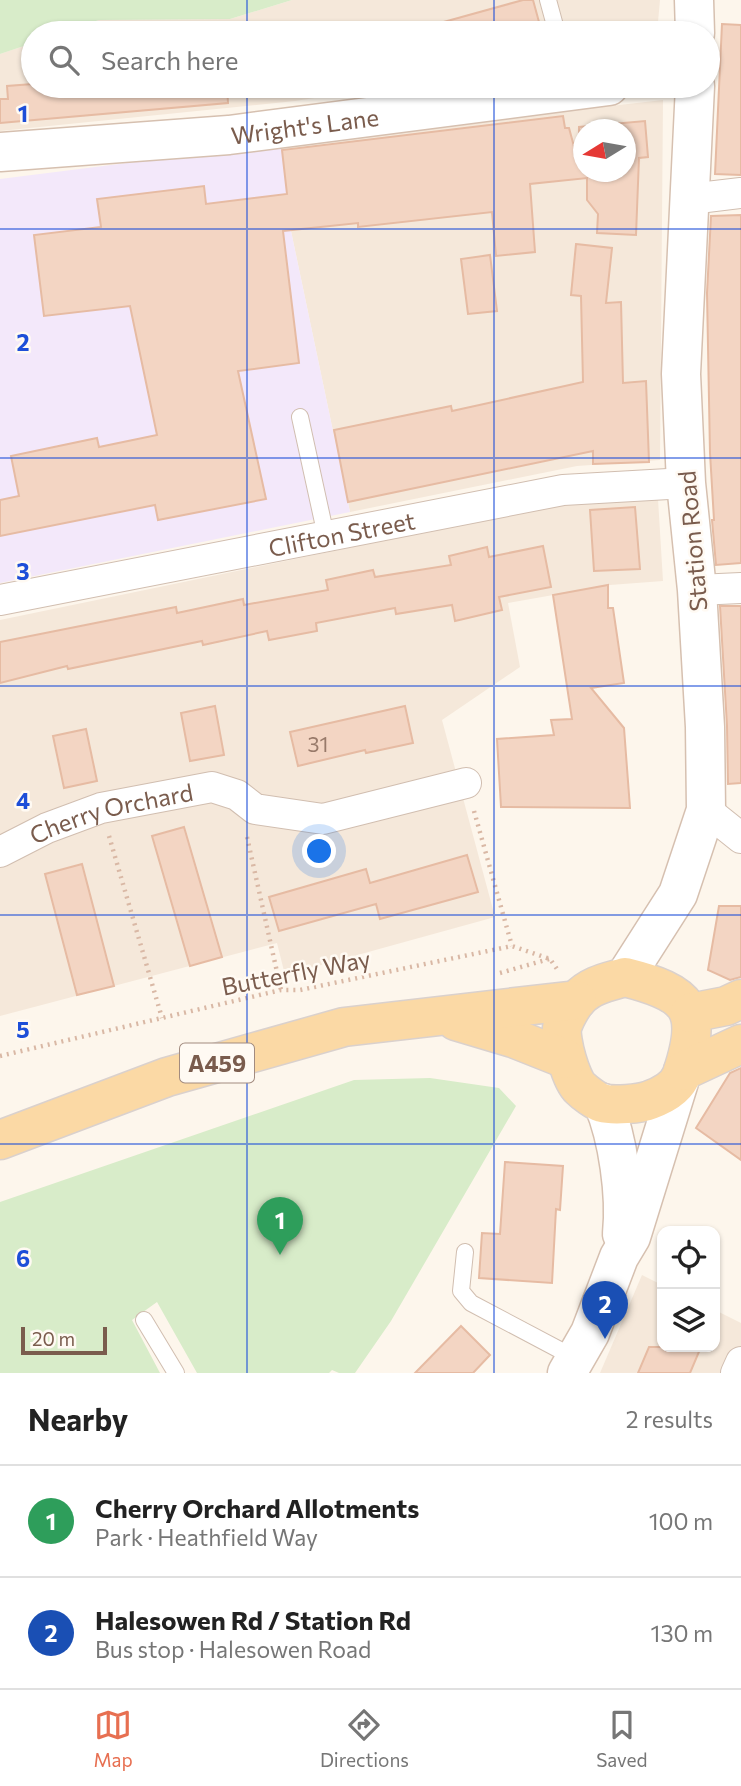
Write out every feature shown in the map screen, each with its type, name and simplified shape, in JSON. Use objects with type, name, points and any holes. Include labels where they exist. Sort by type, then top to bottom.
[{"type":"main road","name":"A459","points":[[0,1140],[167,1077],[332,1030],[391,1020],[577,1000],[596,985],[625,977]]},
{"type":"main road","points":[[625,977],[653,984],[684,1002],[690,1013],[690,1045],[681,1077]]},
{"type":"main road","points":[[690,1013],[726,1006],[741,999]]},
{"type":"main road","points":[[577,1000],[562,1028],[566,1059],[578,1087],[603,1103],[640,1104],[664,1095],[681,1077],[741,1044]]},
{"type":"main road","name":"A459","points":[[441,1016],[513,1038],[566,1059]]},
{"type":"street","points":[[694,0],[695,21]]},
{"type":"street","name":"Wright's Lane","points":[[0,152],[229,135],[498,98]]},
{"type":"street","name":"Station Road","points":[[625,977],[678,894],[706,810],[705,727],[686,483],[681,374],[694,98]]},
{"type":"street","points":[[690,199],[741,193]]},
{"type":"street","name":"Clifton Street","points":[[0,600],[563,490],[686,483]]},
{"type":"street","points":[[696,590],[741,588]]},
{"type":"street","name":"Cherry Orchard","points":[[0,852],[47,828],[102,808],[212,787],[237,795],[255,809],[323,819],[466,783]]},
{"type":"street","points":[[706,810],[741,838]]},
{"type":"street","points":[[571,1366],[590,1333],[619,1256],[631,1237],[681,1077]]},
{"type":"street","points":[[603,1103],[610,1119],[624,1213],[619,1256]]},
{"type":"street","points":[[736,1373],[741,1362]]},
{"type":"lane","points":[[548,0],[554,21]]},
{"type":"lane","points":[[300,417],[326,536]]},
{"type":"lane","points":[[465,1252],[461,1291],[471,1303],[571,1366]]},
{"type":"lane","points":[[144,1320],[176,1373]]},
{"type":"path","points":[[466,783],[512,946],[550,959],[577,1000]]},
{"type":"path","points":[[237,795],[281,990]]},
{"type":"path","points":[[102,808],[162,1018]]},
{"type":"path","name":"Butterfly Way","points":[[0,1056],[281,990],[300,990],[512,946]]},
{"type":"shaded area","points":[[292,0],[660,0],[658,21],[96,21],[230,19]]},
{"type":"shaded area","points":[[21,47],[21,98],[315,98],[0,131],[0,54]]},
{"type":"shaded area","points":[[663,100],[660,460],[577,466],[350,512],[291,231],[282,150],[277,144]]},
{"type":"shaded area","points":[[277,144],[282,150],[291,231],[350,512],[0,583],[0,179]]},
{"type":"shaded area","points":[[658,499],[663,581],[610,585],[508,603],[520,667],[442,720],[495,917],[285,975],[277,943],[0,1016],[0,620],[565,503]]},
{"type":"shaded area","points":[[642,1275],[657,1282],[657,1352],[720,1352],[720,1312],[741,1323],[741,1373],[600,1373]]},
{"type":"green space","points":[[0,0],[292,0],[230,19],[21,21],[21,47],[0,54]]},
{"type":"green space","points":[[430,1078],[499,1088],[516,1106],[391,1321],[355,1373],[332,1370],[329,1373],[197,1373],[157,1302],[132,1320],[160,1373],[0,1373],[0,1202],[354,1080]]},
{"type":"building","points":[[523,0],[533,0],[539,21],[447,21]]},
{"type":"building","points":[[722,24],[741,25],[741,175],[715,174]]},
{"type":"building","points":[[21,85],[21,98],[228,98],[228,103],[0,123],[0,99],[8,99],[7,86]]},
{"type":"building","points":[[563,116],[565,128],[569,128],[573,143],[573,179],[530,184],[535,252],[496,256],[492,212],[358,227],[358,223],[283,231],[299,363],[238,371],[266,499],[158,520],[155,505],[0,536],[0,500],[19,496],[11,456],[97,438],[99,447],[157,435],[130,306],[44,316],[34,235],[101,227],[97,199],[204,186],[206,204],[287,194],[282,150]]},
{"type":"building","points":[[645,121],[648,157],[639,158],[636,235],[597,233],[598,214],[587,200],[587,182],[636,182],[636,122]]},
{"type":"building","points":[[741,215],[741,563],[716,565],[712,520],[707,293],[711,216]]},
{"type":"building","points":[[576,244],[612,248],[606,303],[621,302],[623,383],[646,381],[649,462],[593,464],[593,451],[348,502],[334,430],[451,406],[452,411],[583,382],[581,296],[571,295]]},
{"type":"building","points":[[490,255],[497,311],[468,314],[461,259]]},
{"type":"building","points":[[635,507],[640,569],[594,571],[590,510]]},
{"type":"building","points":[[543,546],[551,587],[499,597],[502,610],[455,621],[452,605],[396,614],[395,608],[316,623],[317,631],[269,640],[267,631],[203,645],[202,641],[68,669],[67,666],[0,683],[0,642],[176,607],[177,613],[243,599],[244,605],[328,590],[326,580],[373,570],[375,577],[451,565],[449,556],[487,547],[489,557]]},
{"type":"building","points":[[608,585],[608,608],[613,608],[624,683],[591,688],[624,728],[630,808],[501,807],[497,739],[554,735],[551,720],[572,719],[553,595]]},
{"type":"building","points":[[720,606],[741,606],[741,783],[728,784]]},
{"type":"building","points":[[215,706],[224,755],[190,761],[181,713]]},
{"type":"building","points":[[405,706],[413,743],[366,753],[365,750],[298,766],[290,732]]},
{"type":"building","points":[[86,729],[97,781],[64,788],[53,736]]},
{"type":"building","points":[[184,827],[222,957],[190,966],[152,836]]},
{"type":"building","points":[[467,855],[478,892],[380,919],[376,904],[279,931],[269,897],[366,869],[370,883]]},
{"type":"building","points":[[82,864],[114,986],[77,995],[45,874]]},
{"type":"building","points":[[719,906],[741,906],[741,977],[730,980],[708,970]]},
{"type":"building","points":[[741,1068],[741,1160],[696,1128],[730,1073]]},
{"type":"building","points":[[505,1162],[563,1166],[560,1210],[556,1209],[552,1283],[479,1278],[482,1233],[500,1234]]},
{"type":"building","points":[[461,1326],[490,1355],[473,1373],[415,1373]]},
{"type":"building","points":[[649,1347],[657,1347],[657,1352],[699,1352],[690,1373],[638,1373]]},
{"type":"place","name":"Cherry Orchard Allotments","points":[[280,1255]]},
{"type":"place","name":"Halesowen Rd / Station Rd","points":[[605,1339]]}]
